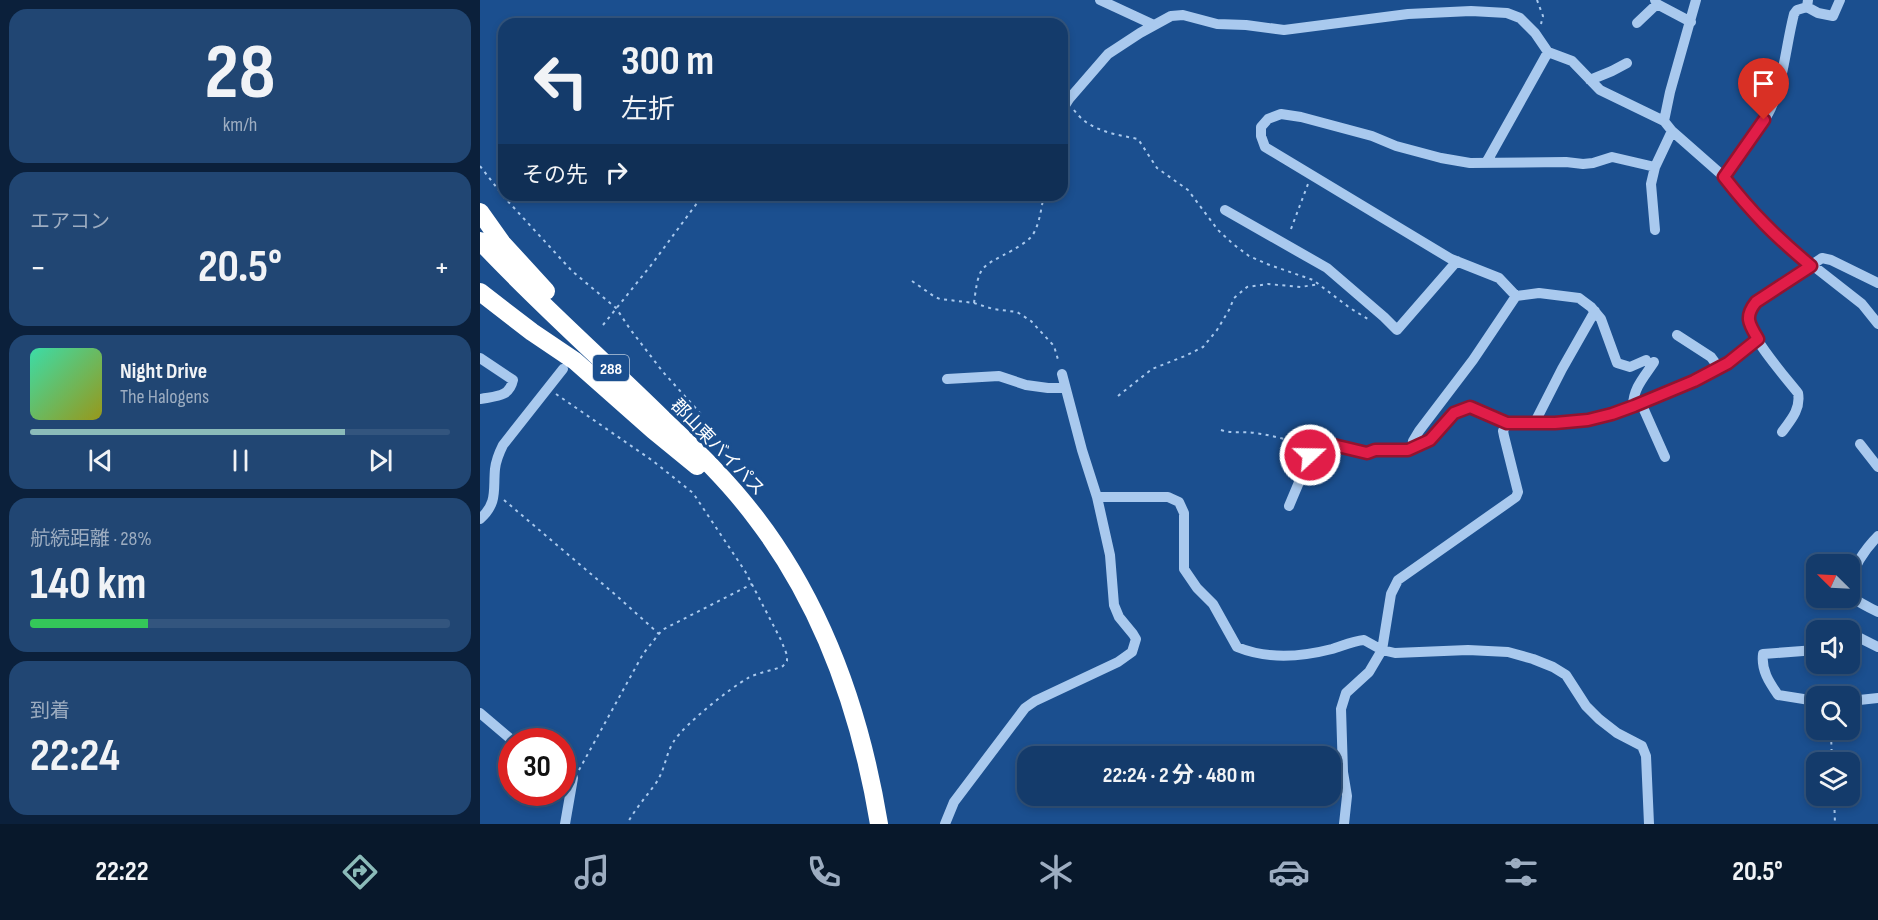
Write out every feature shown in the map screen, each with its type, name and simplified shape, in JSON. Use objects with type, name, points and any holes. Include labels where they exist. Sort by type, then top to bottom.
[{"type":"highway","points":[[480,212],[502,243],[548,294],[671,413],[715,469]]},
{"type":"highway","name":"郡山東バイパス","points":[[480,241],[715,469],[756,518],[781,554],[825,638],[853,708],[875,799],[877,824]]},
{"type":"highway","points":[[480,292],[575,362],[684,456],[739,498]]},
{"type":"street","points":[[1100,0],[1154,25]]},
{"type":"street","points":[[1444,12],[1445,0]]},
{"type":"street","points":[[1664,121],[1696,0]]},
{"type":"street","points":[[1724,177],[1772,106],[1794,14],[1808,4],[1810,10],[1833,16],[1840,0]]},
{"type":"street","points":[[1637,22],[1656,2],[1691,22]]},
{"type":"street","points":[[1068,101],[1108,54],[1154,25],[1178,14],[1217,24],[1284,30],[1376,17],[1444,12],[1507,13],[1520,18],[1548,52],[1572,61],[1600,90],[1664,121],[1672,131],[1724,177],[1746,206],[1774,235],[1862,304],[1878,324]]},
{"type":"street","points":[[1486,163],[1548,52]]},
{"type":"street","points":[[1590,80],[1627,63]]},
{"type":"street","points":[[1516,296],[1499,278],[1456,261],[1265,147],[1261,127],[1268,120],[1281,114],[1354,131],[1396,146],[1441,158],[1470,163],[1566,162],[1583,164],[1612,157],[1655,167]]},
{"type":"street","points":[[1655,230],[1651,184],[1655,167],[1672,131]]},
{"type":"street","points":[[1225,210],[1327,268],[1397,330],[1456,261]]},
{"type":"street","points":[[1782,432],[1797,411],[1800,400],[1798,393],[1758,339],[1748,320],[1750,310],[1756,302],[1822,258],[1875,281],[1878,268]]},
{"type":"street","points":[[1412,448],[1419,431],[1473,360],[1516,296],[1539,293],[1579,298],[1594,311],[1605,328],[1617,363],[1630,367],[1650,361],[1633,396],[1665,458]]},
{"type":"street","points":[[1534,424],[1594,311]]},
{"type":"street","points":[[1677,335],[1711,357],[1719,368]]},
{"type":"street","points":[[1289,506],[1313,449],[1318,444],[1325,443],[1367,453],[1375,450],[1412,448],[1430,440],[1454,413],[1470,407],[1507,423],[1534,424],[1588,420],[1637,405],[1719,368],[1758,339]]},
{"type":"street","points":[[480,358],[513,380],[508,392],[502,396],[480,399]]},
{"type":"street","points":[[480,519],[488,511],[494,494],[495,468],[502,445],[563,369]]},
{"type":"street","points":[[945,824],[954,802],[1025,708],[1035,701],[1108,667],[1132,652],[1136,639],[1119,617],[1114,604],[1110,555],[1097,497],[1064,388],[1062,374]]},
{"type":"street","points":[[947,379],[999,376],[1026,385],[1064,388]]},
{"type":"street","points":[[1344,824],[1347,796],[1343,772],[1341,709],[1346,693],[1369,672],[1382,650],[1391,594],[1398,580],[1516,497],[1518,492],[1503,436],[1507,423]]},
{"type":"street","points":[[1860,444],[1878,467]]},
{"type":"street","points":[[1097,497],[1168,497],[1179,502],[1184,513],[1184,569],[1197,588],[1214,604],[1237,647],[1257,654],[1300,654],[1320,652],[1364,640],[1382,650],[1395,653],[1468,650],[1508,652],[1553,667],[1566,675],[1586,706],[1599,719],[1617,733],[1641,746],[1646,756],[1649,824]]},
{"type":"street","points":[[1860,561],[1878,536]]},
{"type":"street","points":[[1860,603],[1878,612]]},
{"type":"street","points":[[1860,638],[1878,647]]},
{"type":"street","points":[[1806,651],[1763,654],[1762,662],[1767,679],[1778,695],[1806,699]]},
{"type":"street","points":[[1860,700],[1878,698]]},
{"type":"street","points":[[480,713],[498,728]]},
{"type":"street","points":[[566,824],[569,806]]},
{"type":"path","points":[[1538,0],[1543,16],[1538,38]]},
{"type":"path","points":[[480,166],[498,189]]},
{"type":"path","points":[[1291,229],[1312,175]]},
{"type":"path","points":[[508,201],[572,271],[616,308],[663,372],[701,414]]},
{"type":"path","points":[[603,325],[699,201]]},
{"type":"path","points":[[974,303],[977,278],[981,269],[1025,243],[1031,237],[1043,201]]},
{"type":"path","points":[[912,281],[935,297],[1017,312],[1031,321],[1053,346],[1062,374]]},
{"type":"path","points":[[1118,396],[1152,369],[1203,347],[1217,330],[1234,298],[1247,287],[1268,284],[1301,286],[1319,284]]},
{"type":"path","points":[[547,388],[645,455],[693,493],[719,529],[752,584],[787,655],[787,662],[783,666],[750,677],[737,685],[689,724],[673,742],[660,776],[627,824]]},
{"type":"path","points":[[1221,430],[1318,444]]},
{"type":"path","points":[[494,494],[501,497],[537,527],[658,634]]},
{"type":"path","points":[[576,773],[643,654],[658,634],[752,584]]},
{"type":"path","points":[[1834,806],[1835,824]]},
{"type":"route","points":[[1310,455],[1318,444],[1325,443],[1367,453],[1375,450],[1408,450],[1430,440],[1454,413],[1470,407],[1507,423],[1588,420],[1634,406],[1694,381],[1728,363],[1743,352],[1758,339],[1748,320],[1750,310],[1756,302],[1811,266],[1774,235],[1746,206],[1724,177],[1764,120]]}]
